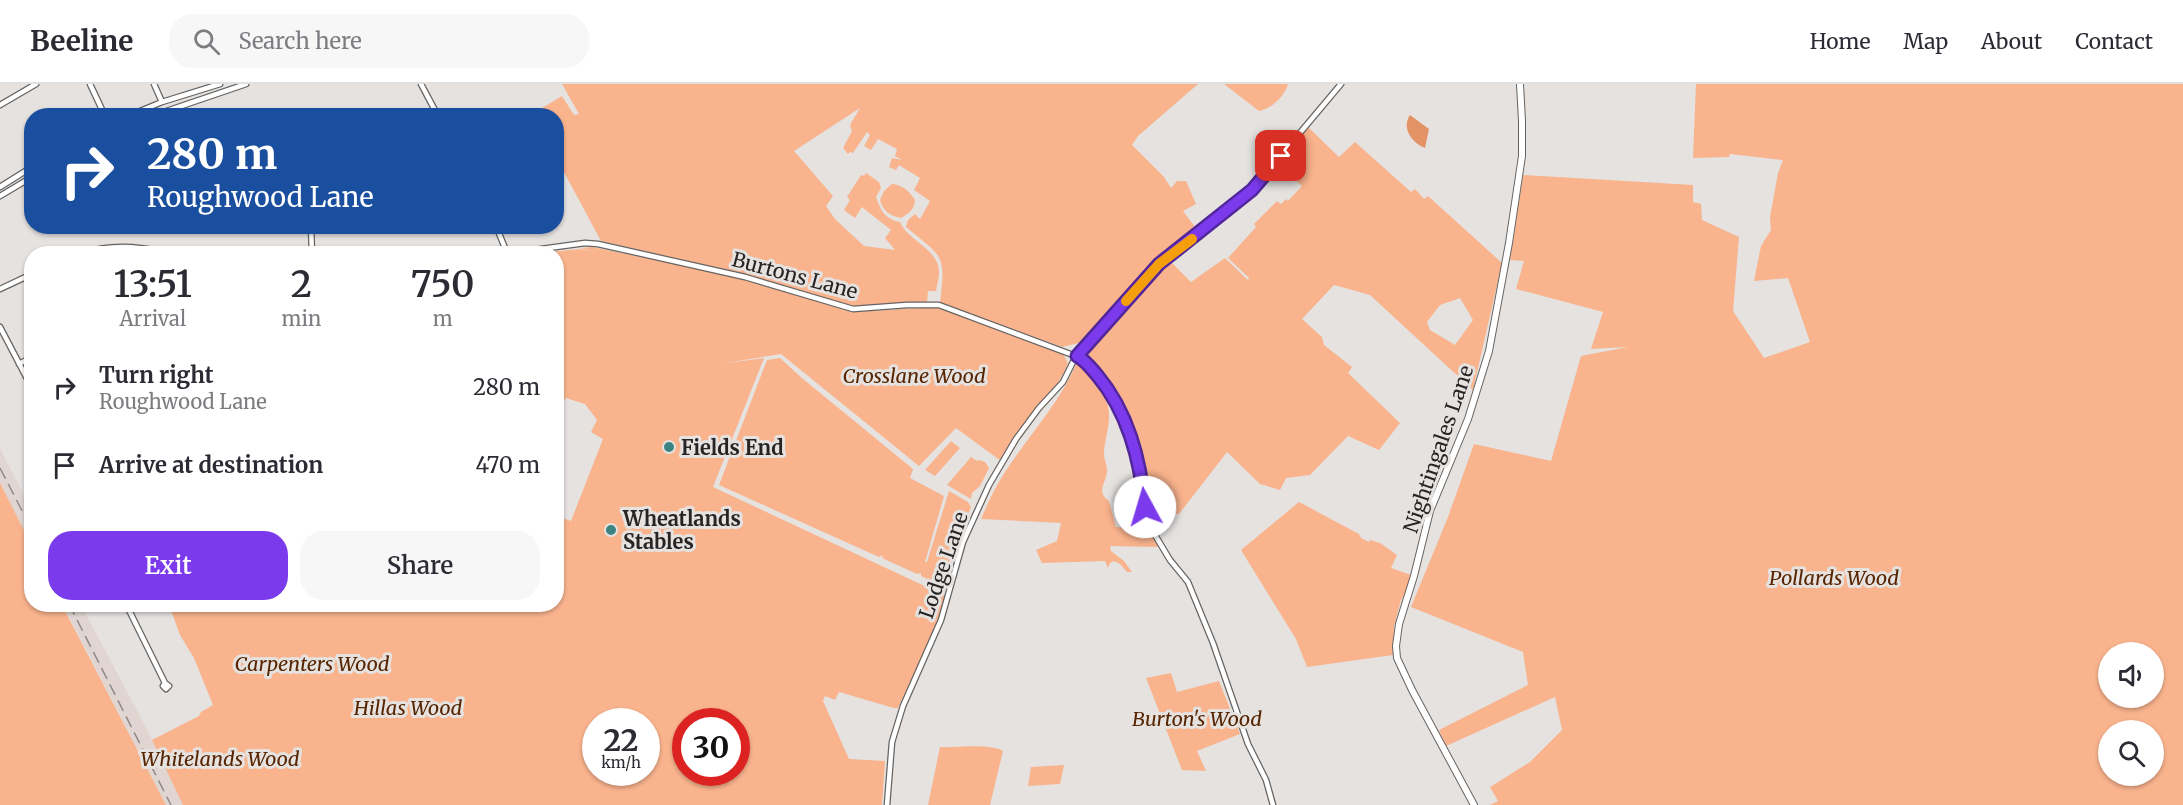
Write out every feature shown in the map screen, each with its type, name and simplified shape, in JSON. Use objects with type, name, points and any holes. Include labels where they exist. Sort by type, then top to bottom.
[{"type":"main road","name":"Nightingales Lane","points":[[1474,805],[1412,690],[1397,658],[1396,646],[1399,624],[1430,511],[1468,419],[1489,351],[1509,248],[1522,156],[1520,84]]},
{"type":"street","points":[[0,105],[36,84]]},
{"type":"street","points":[[90,84],[101,108]]},
{"type":"street","points":[[153,84],[162,102]]},
{"type":"street","points":[[147,108],[220,84]]},
{"type":"street","points":[[176,108],[246,84]]},
{"type":"street","points":[[422,84],[434,108]]},
{"type":"street","name":"Lodge Lane","points":[[887,805],[895,733],[903,706],[941,620],[963,542],[984,495],[1016,439],[1039,408],[1063,382],[1076,356],[1159,264],[1252,190],[1341,84]]},
{"type":"street","points":[[0,187],[24,172]]},
{"type":"street","points":[[0,196],[24,181]]},
{"type":"street","name":"Burtons Lane","points":[[561,246],[598,244],[745,277],[853,309],[939,305],[1076,356],[1087,364],[1117,403],[1138,458],[1145,507],[1152,530],[1170,560],[1188,582],[1213,643],[1248,744],[1266,780],[1273,805]]},
{"type":"street","points":[[0,289],[24,278]]},
{"type":"street","points":[[0,327],[24,373]]},
{"type":"street","points":[[19,364],[24,361]]},
{"type":"street","points":[[130,612],[165,683]]},
{"type":"shaded area","points":[[1410,115],[1429,129],[1425,148],[1412,139],[1407,130]]},
{"type":"shaded area","points":[[0,449],[24,495],[24,530],[0,483]]},
{"type":"shaded area","points":[[67,612],[85,612],[153,741],[183,805],[166,805]]},
{"type":"green space","points":[[562,84],[1198,84],[1138,136],[1132,145],[1164,177],[1171,188],[1177,181],[1186,181],[1196,204],[1183,211],[1198,231],[1159,262],[1087,341],[1062,347],[940,303],[942,265],[939,258],[935,251],[906,227],[908,220],[915,214],[920,219],[930,201],[914,190],[920,178],[899,165],[896,170],[889,167],[892,158],[902,160],[895,156],[897,149],[878,139],[871,150],[864,146],[870,135],[867,132],[853,153],[848,154],[843,148],[852,131],[850,125],[860,108],[794,151],[833,196],[826,206],[835,219],[864,246],[895,250],[885,238],[891,230],[862,207],[855,218],[844,210],[850,200],[847,197],[861,175],[864,176],[866,173],[879,182],[881,188],[876,197],[882,210],[891,219],[900,222],[909,235],[929,251],[938,264],[936,291],[928,291],[927,303],[853,307],[751,276],[601,241],[564,172],[564,108],[542,108],[562,96],[574,115],[579,114]]},
{"type":"green space","points":[[1224,84],[1288,84],[1277,101],[1259,111]]},
{"type":"green space","name":"Pollards Wood","points":[[1696,84],[2183,84],[2183,805],[1490,805],[1498,801],[1490,787],[1530,762],[1562,730],[1555,697],[1446,746],[1439,730],[1528,685],[1523,652],[1411,607],[1448,517],[1474,444],[1551,461],[1581,356],[1628,347],[1591,349],[1603,312],[1516,289],[1524,261],[1510,260],[1523,175],[1693,185],[1693,202],[1701,204],[1702,220],[1739,237],[1733,311],[1764,358],[1810,342],[1788,278],[1754,281],[1761,246],[1771,230],[1770,217],[1778,173],[1783,160],[1730,154],[1729,157],[1693,158]]},
{"type":"green space","points":[[1308,127],[1339,157],[1355,142],[1411,192],[1415,189],[1424,199],[1428,196],[1502,263],[1473,390],[1370,295],[1334,285],[1302,319],[1322,337],[1324,345],[1352,367],[1348,373],[1400,423],[1379,450],[1348,436],[1310,475],[1286,478],[1280,490],[1260,484],[1227,452],[1179,514],[1149,507],[1144,466],[1119,403],[1084,353],[1168,259],[1191,282],[1225,258],[1248,280],[1249,278],[1228,258],[1256,227],[1254,224],[1277,201],[1281,204],[1286,199],[1288,201],[1302,186],[1277,164]],"holes":[[[1460,298],[1473,320],[1455,345],[1430,330],[1427,322],[1440,305]]]},
{"type":"green space","points":[[892,184],[905,189],[915,200],[911,211],[901,218],[888,212],[880,200],[884,191]]},
{"type":"green space","points":[[592,247],[744,278],[852,312],[937,307],[1063,353],[1068,364],[1062,377],[1001,461],[956,428],[919,466],[781,354],[720,364],[764,358],[713,487],[946,596],[932,635],[898,708],[839,692],[835,700],[825,696],[823,701],[849,759],[885,761],[882,805],[183,805],[152,740],[199,716],[201,712],[213,705],[172,612],[564,612],[564,518],[571,521],[603,439],[591,432],[597,420],[585,404],[566,398],[564,401],[564,251],[580,249],[595,252],[580,248]]},
{"type":"green space","points":[[780,358],[913,469],[910,478],[944,496],[925,562],[927,562],[949,491],[968,502],[971,507],[954,550],[946,584],[942,585],[921,576],[921,573],[917,574],[882,558],[883,555],[879,557],[719,485],[767,360]]},
{"type":"green space","points":[[1077,362],[1098,386],[1109,409],[1104,448],[1107,470],[1102,491],[1109,501],[1116,527],[1149,528],[1158,547],[1110,546],[1111,551],[1124,561],[1132,572],[1127,572],[1114,561],[1108,568],[1105,561],[1042,563],[1036,550],[1057,541],[1061,523],[981,519],[1001,478],[1053,405]]},
{"type":"green space","points":[[951,441],[960,448],[935,476],[925,470]]},
{"type":"green space","points":[[971,457],[985,462],[989,468],[980,486],[972,493],[971,499],[947,485]]},
{"type":"green space","points":[[0,483],[24,530],[24,612],[66,612],[166,805],[0,805]]},
{"type":"green space","points":[[1299,502],[1359,534],[1361,538],[1369,542],[1370,540],[1380,543],[1397,555],[1391,568],[1411,575],[1394,626],[1393,655],[1307,667],[1296,639],[1241,550]]},
{"type":"green space","name":"Burton's Wood","points":[[1171,673],[1177,692],[1219,681],[1240,734],[1197,751],[1206,771],[1182,770],[1146,678]]},
{"type":"green space","points":[[981,746],[1003,751],[990,805],[928,805],[940,747]]},
{"type":"green space","points":[[1064,765],[1060,784],[1028,786],[1031,767]]},
{"type":"railway","points":[[0,468],[24,514]]},
{"type":"railway","points":[[73,612],[171,805]]},
{"type":"slow traffic","points":[[1126,301],[1159,264],[1173,251],[1192,239]]},
{"type":"place","name":"Fields End","points":[[669,447]]},
{"type":"place","name":"Wheatlands Stables","points":[[611,530]]},
{"type":"route","points":[[1145,507],[1138,458],[1117,403],[1106,386],[1077,356],[1159,264],[1173,251],[1226,213],[1252,190],[1281,156]]},
{"type":"park label","name":"Crosslane Wood","points":[[914,375]]},
{"type":"park label","name":"Carpenters Wood","points":[[312,663]]},
{"type":"park label","name":"Hillas Wood","points":[[408,707]]},
{"type":"park label","name":"Whitelands Wood","points":[[220,758]]}]
